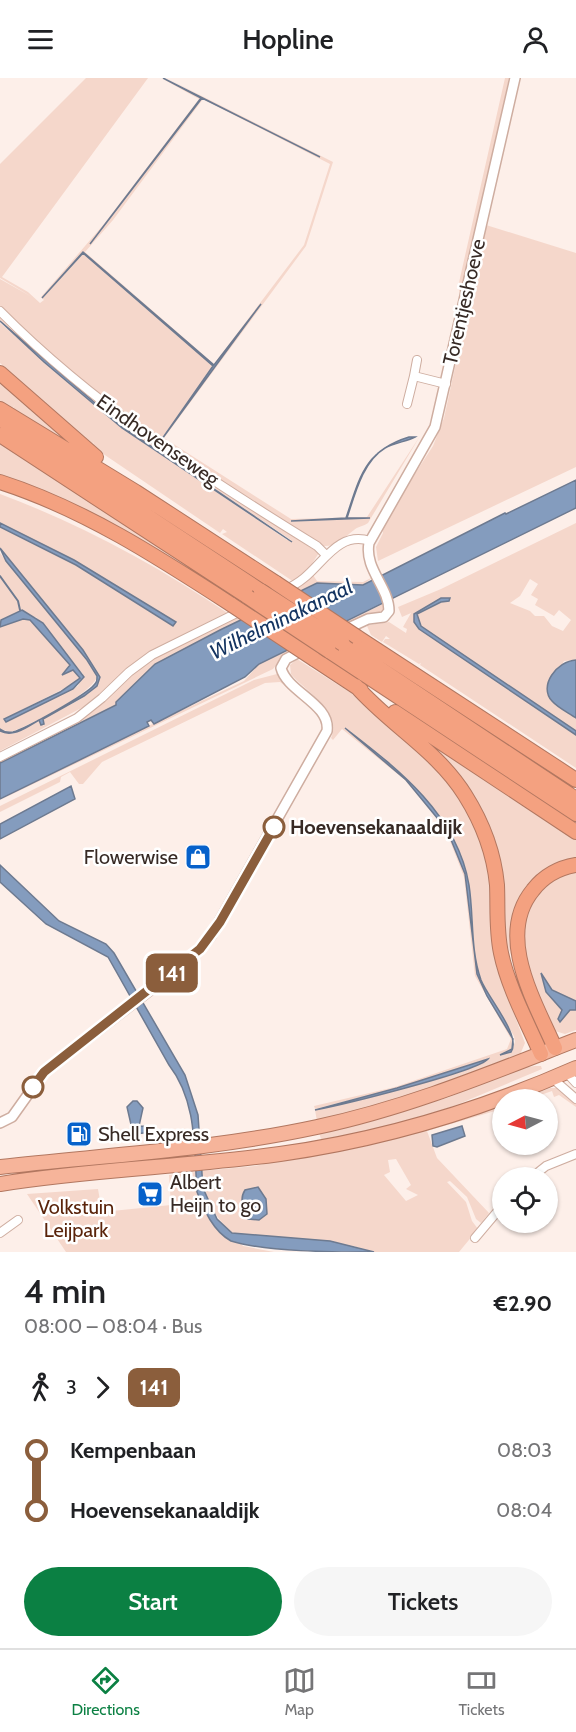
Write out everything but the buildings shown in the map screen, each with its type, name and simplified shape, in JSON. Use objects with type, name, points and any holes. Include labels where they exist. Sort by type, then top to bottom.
[{"type":"highway","points":[[0,373],[31,403],[136,492]]},
{"type":"highway","points":[[0,409],[136,492],[576,780]]},
{"type":"highway","points":[[0,419],[576,799]]},
{"type":"highway","points":[[0,435],[576,814]]},
{"type":"highway","points":[[0,483],[55,503],[105,527],[168,563],[576,832]]},
{"type":"highway","points":[[356,686],[373,706],[414,738],[440,763],[465,794],[477,817],[495,870],[498,932],[503,962],[552,1078]]},
{"type":"highway","points":[[0,1184],[102,1177],[172,1169],[322,1147],[396,1130],[571,1070],[555,1048],[525,978],[517,931],[525,901],[538,884],[554,872],[576,866]]},
{"type":"highway","points":[[0,1167],[179,1151],[318,1127],[458,1086],[576,1040]]},
{"type":"highway","points":[[103,1146],[118,1156]]},
{"type":"highway","points":[[44,1164],[60,1152]]},
{"type":"street","name":"Torentjeshoeve","points":[[370,541],[429,441],[446,384],[515,78]]},
{"type":"street","name":"Eindhovenseweg","points":[[0,311],[81,386],[141,431],[317,546],[326,555]]},
{"type":"street","name":"Torentjeshoeve","points":[[407,404],[417,360]]},
{"type":"street","name":"Torentjeshoeve","points":[[414,376],[446,384]]},
{"type":"street","points":[[0,757],[77,718],[152,655],[296,584],[326,555],[353,538],[370,541],[368,558],[387,600],[389,611],[384,617],[357,624],[291,656],[282,663],[284,675],[324,716],[327,731],[211,936],[188,961],[129,1004],[44,1072],[12,1117],[0,1123]]},
{"type":"street","points":[[571,1070],[576,1083]]},
{"type":"street","points":[[552,1078],[576,1099]]},
{"type":"street","points":[[545,1167],[576,1154]]},
{"type":"street","points":[[475,1238],[492,1218]]},
{"type":"street","points":[[0,1233],[18,1220]]},
{"type":"green space","points":[[86,78],[148,78],[2,277],[28,292],[40,303],[44,300],[41,297],[104,224],[199,99],[161,78],[202,97],[166,78],[333,162],[306,246],[164,438],[291,519],[367,517],[420,436],[368,523],[355,529],[336,543],[323,546],[133,425],[0,309],[0,279],[32,297],[0,278],[0,164]],"holes":[[[203,99],[330,164],[304,245],[214,364],[85,252],[113,220]]]},
{"type":"green space","points":[[505,78],[509,78],[501,115],[510,78],[512,78],[461,298],[458,287]]},
{"type":"green space","points":[[486,225],[576,253],[576,467],[378,561],[376,547],[383,533],[381,526],[433,446],[444,418]]},
{"type":"green space","points":[[0,314],[117,418],[310,544],[319,553],[309,568],[295,582],[146,656],[87,705],[0,751],[0,731],[13,734],[39,720],[44,726],[43,719],[84,697],[92,691],[100,677],[83,650],[0,548],[0,494],[58,518],[116,546],[173,578],[229,614],[294,582],[222,534],[227,532],[223,529],[220,533],[96,449],[92,446],[94,442],[91,445],[0,363],[0,323],[122,428],[287,540],[291,540],[123,427],[17,337],[0,321]]},
{"type":"green space","points":[[0,379],[76,447],[12,410],[15,405],[11,410],[0,404]]},
{"type":"green space","points":[[0,443],[239,601],[237,603],[0,477]]},
{"type":"green space","points":[[576,523],[576,660],[564,661],[550,689],[550,694],[557,704],[576,718],[576,732],[547,714],[576,735],[576,768],[420,665],[421,663],[419,664],[383,642],[385,639],[390,639],[386,636],[382,642],[371,635],[367,626],[363,626],[389,622],[406,633],[407,629],[403,627],[411,613],[402,617],[398,607],[441,589]],"holes":[[[530,579],[538,584],[531,595],[538,599],[535,605],[554,616],[559,610],[571,620],[563,631],[552,626],[544,616],[535,616],[530,611],[510,603],[520,596]],[[444,598],[450,598],[449,601],[441,602],[417,614],[421,626],[538,705],[537,708],[419,629],[414,622],[414,614]]]},
{"type":"green space","points":[[0,553],[87,660],[97,676],[85,691],[73,700],[44,717],[10,732],[0,729],[0,627],[23,619],[30,620],[70,665],[63,675],[73,670],[80,677],[75,683],[4,719],[7,722],[78,686],[83,674],[36,617],[6,617],[0,621]]},
{"type":"green space","points":[[313,575],[317,581],[363,582],[373,577],[363,585],[312,585],[155,664],[116,702],[117,704],[105,712],[0,763],[0,760],[79,721],[140,665],[298,586]]},
{"type":"green space","points":[[385,603],[384,610],[284,656],[273,669],[0,800],[63,766],[244,681],[259,664]]},
{"type":"green space","points":[[297,659],[351,693],[392,726],[444,775],[474,819],[491,873],[496,966],[525,1043],[519,1057],[397,1101],[317,1121],[315,1110],[394,1091],[476,1065],[487,1059],[397,1088],[315,1109],[314,1106],[395,1087],[507,1049],[511,1039],[475,976],[464,877],[445,828],[405,780],[342,729],[333,740],[331,738],[332,720],[328,711],[291,674],[290,665]],"holes":[[[345,728],[385,760],[421,794],[436,813],[449,833],[468,881],[474,946],[465,874],[447,830],[406,780]],[[475,958],[488,995],[514,1036],[515,1042],[511,1052],[501,1055],[512,1049],[513,1039],[487,996],[477,974]]]},
{"type":"green space","points":[[277,674],[291,690],[280,682],[265,683],[102,762],[83,784],[79,784],[70,772],[61,777],[60,782],[0,812],[0,806],[254,680]]},
{"type":"green space","points":[[410,730],[576,840],[576,863],[566,865],[516,914],[540,1028],[507,945],[483,824]]},
{"type":"green space","points":[[576,871],[576,1030],[565,1034],[555,1031],[528,962],[524,939],[526,918],[534,899],[550,883]]},
{"type":"green space","points":[[541,1066],[542,1069],[454,1106],[366,1134],[322,1143],[319,1132],[447,1098],[521,1068]]},
{"type":"green space","points":[[558,1088],[576,1101],[576,1107],[558,1095],[558,1089],[547,1089]]},
{"type":"green space","points":[[492,1109],[492,1112],[427,1131],[437,1158],[489,1213],[481,1223],[476,1219],[467,1197],[450,1181],[447,1182],[466,1202],[472,1221],[478,1229],[459,1252],[374,1252],[353,1246],[232,1233],[215,1212],[207,1197],[202,1171],[255,1166],[470,1117]],"holes":[[[396,1159],[411,1185],[406,1189],[418,1195],[406,1201],[384,1175],[390,1172],[388,1160]]]},
{"type":"green space","name":"Volkstuin Leijpark","points":[[196,1172],[197,1192],[202,1205],[243,1246],[274,1252],[66,1252],[27,1194],[98,1189],[102,1212],[171,1205],[169,1175]]},
{"type":"water","points":[[163,78],[320,157],[202,98],[90,244],[201,98]]},
{"type":"water","points":[[83,252],[214,365],[261,304],[162,439],[213,366],[83,253],[42,298]]},
{"type":"water","points":[[0,321],[123,427],[292,542],[122,428],[44,362]]},
{"type":"water","points":[[409,437],[415,437],[392,445],[386,448],[394,443]]},
{"type":"water","points":[[376,455],[365,470],[347,518],[370,518],[291,521],[346,518],[360,478],[366,467],[373,458]]},
{"type":"water","name":"Wilhelminakanaal","points":[[576,480],[576,508],[259,664],[245,677],[154,724],[151,720],[147,722],[149,726],[0,799],[0,763],[116,705],[116,702],[155,664],[317,583],[363,585]]},
{"type":"water","points":[[0,523],[74,560],[176,622],[173,626],[76,565],[0,527]]},
{"type":"water","points":[[0,548],[83,650],[100,677],[97,686],[43,719],[44,724],[41,725],[39,720],[20,731],[10,733],[0,731],[0,729],[13,732],[42,718],[89,690],[96,682],[97,676],[87,660],[6,561]]},
{"type":"water","points":[[441,598],[450,598],[449,601],[441,602],[417,614],[421,626],[576,731],[576,735],[419,629],[414,622],[414,614]]},
{"type":"water","points":[[22,610],[43,623],[84,677],[73,689],[6,722],[4,719],[60,692],[80,678],[73,670],[62,675],[70,665],[30,620],[23,619],[0,627],[1,620]]},
{"type":"water","points":[[576,660],[576,718],[554,704],[548,695],[547,688],[556,669],[569,661]]},
{"type":"water","points":[[345,728],[385,760],[422,795],[452,836],[469,885],[474,945],[481,980],[512,1037],[487,996],[477,974],[465,874],[447,830],[406,780]]},
{"type":"water","points":[[71,786],[75,799],[0,839],[0,824]]},
{"type":"water","points":[[0,865],[59,921],[106,944],[114,953],[185,1075],[198,1115],[203,1188],[217,1219],[232,1233],[330,1241],[374,1252],[301,1251],[246,1245],[231,1241],[219,1232],[206,1213],[197,1192],[194,1142],[185,1094],[108,957],[46,924],[0,882]]},
{"type":"water","points":[[541,973],[552,990],[576,1001],[576,1010],[570,1010],[560,1022],[558,1019],[562,1010],[546,992]]},
{"type":"water","points":[[488,1059],[478,1065],[435,1080],[315,1110],[397,1088]]},
{"type":"water","points":[[133,1101],[137,1101],[143,1108],[139,1126],[153,1127],[151,1132],[136,1134],[132,1129],[127,1107]]},
{"type":"water","points":[[462,1126],[465,1136],[437,1147],[433,1146],[432,1135]]},
{"type":"water","points":[[258,1187],[266,1199],[267,1214],[259,1220],[248,1219],[242,1205],[242,1197],[245,1190]]},
{"type":"waterway","points":[[0,576],[18,601],[20,610]]},
{"type":"bus line","name":"141","points":[[33,1087],[44,1072],[129,1004],[188,961],[200,949],[220,922],[274,827]]},
{"type":"place","name":"Hoevensekanaaldijk","points":[[274,827]]},
{"type":"place","name":"Flowerwise","points":[[198,857]]},
{"type":"place","name":"Shell Express","points":[[79,1134]]},
{"type":"place","name":"Albert Heijn to go","points":[[150,1194]]}]
